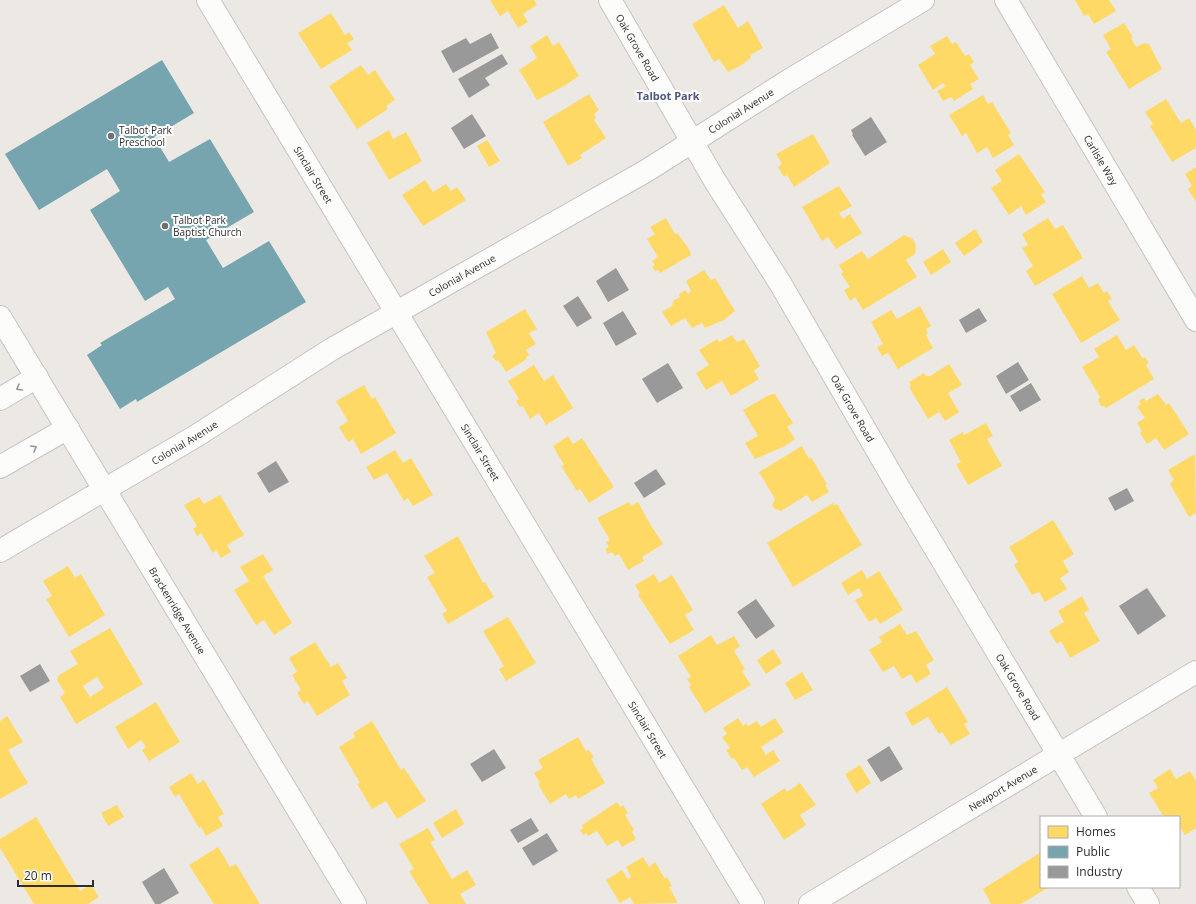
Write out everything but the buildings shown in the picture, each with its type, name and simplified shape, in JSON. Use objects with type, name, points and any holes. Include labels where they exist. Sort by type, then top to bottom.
[{"type":"street","name":"Sinclair Street","points":[[208,0],[753,904]]},
{"type":"street","name":"Oak Grove Road","points":[[610,0],[692,141],[780,283],[895,482],[1095,816]]},
{"type":"street","name":"Colonial Avenue","points":[[0,551],[104,488],[196,436],[332,350],[639,175],[923,0]]},
{"type":"street","name":"Carlisle Way","points":[[1006,0],[1196,320]]},
{"type":"street","name":"Brackenridge Avenue","points":[[2,326],[37,377],[355,904]]},
{"type":"street","points":[[0,399],[37,377]]},
{"type":"street","points":[[0,467],[68,428]]},
{"type":"street","name":"Newport Avenue","points":[[810,904],[1196,672]]},
{"type":"street","points":[[1139,888],[1148,904]]},
{"type":"place","name":"Talbot Park Preschool","points":[[111,136]]},
{"type":"place","name":"Talbot Park Baptist Church","points":[[165,226]]},
{"type":"district","name":"Talbot Park","points":[[668,96]]}]
